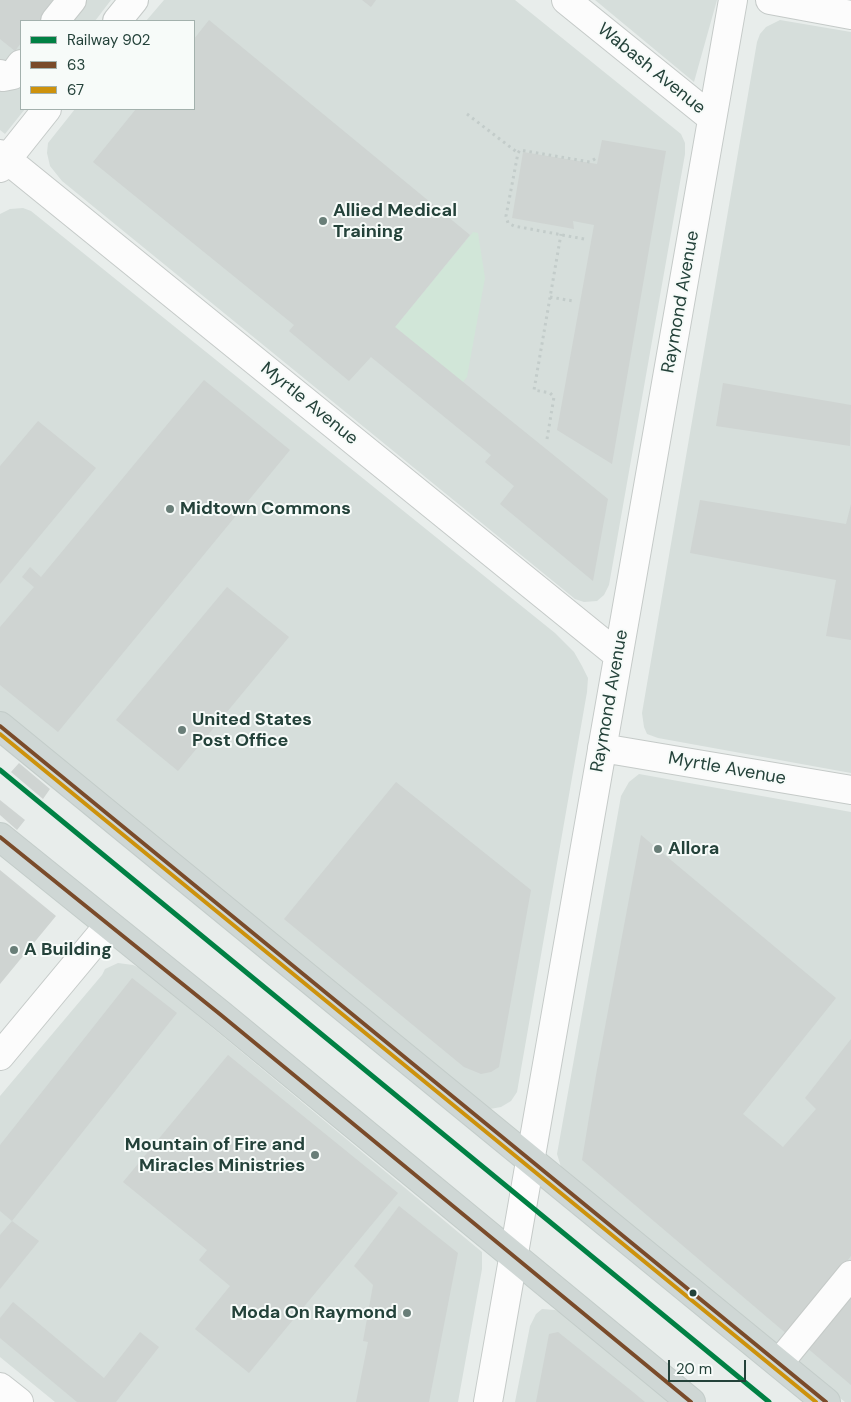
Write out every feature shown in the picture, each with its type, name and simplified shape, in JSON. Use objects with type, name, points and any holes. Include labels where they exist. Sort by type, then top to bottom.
[{"type":"main road","points":[[0,726],[826,1402]]},
{"type":"main road","points":[[0,837],[108,926],[221,1015],[691,1402]]},
{"type":"street","points":[[56,20],[72,0]]},
{"type":"street","points":[[118,20],[134,0]]},
{"type":"street","name":"Wabash Avenue","points":[[566,0],[712,118]]},
{"type":"street","name":"Raymond Avenue","points":[[488,1402],[733,0]]},
{"type":"street","points":[[770,0],[851,15]]},
{"type":"street","points":[[0,74],[3,76],[12,75],[20,65]]},
{"type":"street","points":[[2,160],[46,110]]},
{"type":"street","name":"Myrtle Avenue","points":[[2,160],[618,654]]},
{"type":"street","name":"Myrtle Avenue","points":[[602,748],[851,790]]},
{"type":"street","points":[[0,1056],[108,926]]},
{"type":"street","points":[[779,1363],[851,1276]]},
{"type":"street","points":[[0,1387],[19,1402]]},
{"type":"path","points":[[467,114],[518,153]]},
{"type":"path","points":[[584,239],[514,226],[508,223],[506,216],[520,150],[590,162],[598,157]]},
{"type":"path","points":[[547,439],[554,397],[550,393],[534,390],[562,234]]},
{"type":"path","points":[[550,297],[573,301]]},
{"type":"shaded area","points":[[0,0],[111,0],[96,20],[20,20],[20,110],[24,110],[5,134],[0,130]]},
{"type":"shaded area","points":[[164,0],[515,0],[681,134],[685,143],[685,154],[609,585],[604,595],[597,601],[584,602],[575,599],[62,181],[50,166],[47,153],[48,143],[74,110],[195,110],[195,20],[147,20]]},
{"type":"shaded area","points":[[595,0],[717,0],[694,82]]},
{"type":"shaded area","points":[[780,20],[851,32],[851,773],[658,738],[647,734],[642,713],[757,42],[760,34],[766,27]]},
{"type":"shaded area","points":[[23,208],[31,211],[555,633],[574,652],[582,666],[588,678],[587,692],[517,1092],[511,1101],[501,1107],[490,1109],[483,1106],[0,711],[0,214],[10,209]]},
{"type":"shaded area","points":[[639,774],[851,812],[851,1402],[845,1402],[561,1167],[557,1154],[621,796],[629,782]]},
{"type":"shaded area","points":[[118,963],[133,965],[142,969],[482,1252],[482,1269],[458,1402],[55,1402],[0,1357],[0,1096],[102,975],[105,969]]},
{"type":"shaded area","points":[[542,1309],[555,1310],[562,1313],[670,1402],[515,1402],[530,1326],[536,1314]]},
{"type":"green space","points":[[473,232],[478,233],[485,278],[467,377],[463,382],[395,327]]},
{"type":"building","points":[[0,0],[57,0],[41,20],[20,20],[20,44],[15,51],[0,39]]},
{"type":"building","points":[[362,0],[376,0],[371,7]]},
{"type":"building","points":[[209,20],[470,235],[395,327],[608,499],[593,581],[500,504],[514,486],[485,462],[491,455],[371,357],[349,381],[289,331],[294,325],[93,162],[135,110],[195,110],[195,38]]},
{"type":"building","points":[[602,140],[666,151],[612,464],[557,430],[594,225],[573,221],[574,229],[512,218],[523,152],[597,164]]},
{"type":"building","name":"Midtown Commons","points":[[204,380],[290,450],[58,732],[0,685],[0,627],[34,587],[22,577],[30,567],[41,577]]},
{"type":"building","points":[[723,383],[851,405],[850,446],[716,426]]},
{"type":"building","points":[[38,421],[96,468],[0,584],[0,466]]},
{"type":"building","points":[[700,500],[846,524],[851,504],[851,640],[826,636],[836,580],[690,553]]},
{"type":"building","points":[[227,587],[289,637],[178,771],[116,720]]},
{"type":"building","points":[[19,763],[50,789],[43,799],[11,772]]},
{"type":"building","points":[[396,782],[531,890],[499,1067],[491,1072],[481,1074],[464,1067],[284,919]]},
{"type":"building","points":[[0,800],[25,820],[17,830],[0,815]]},
{"type":"building","points":[[641,835],[836,998],[743,1114],[783,1147],[816,1109],[805,1098],[851,1039],[851,1256],[788,1335],[582,1160]]},
{"type":"building","name":"A Building","points":[[0,870],[56,916],[0,984]]},
{"type":"building","points":[[132,978],[177,1013],[12,1221],[0,1211],[0,1145]]},
{"type":"building","points":[[228,1055],[398,1193],[249,1373],[195,1329],[230,1286],[199,1260],[207,1250],[123,1182]]},
{"type":"building","name":"Moda On Raymond","points":[[399,1206],[458,1253],[429,1402],[356,1402],[368,1342],[363,1341],[373,1285],[354,1266]]},
{"type":"building","points":[[12,1221],[39,1241],[0,1289],[0,1235]]},
{"type":"building","points":[[851,1293],[851,1385],[806,1347]]},
{"type":"building","points":[[13,1302],[104,1378],[140,1332],[159,1347],[116,1402],[77,1402],[0,1338],[0,1318]]},
{"type":"building","points":[[558,1332],[645,1402],[536,1402],[549,1334]]},
{"type":"rail line","name":"902","points":[[0,770],[769,1402]]},
{"type":"transit line","name":"63","points":[[0,726],[826,1402]]},
{"type":"transit line","name":"67","points":[[0,734],[816,1402]]},
{"type":"transit line","name":"63","points":[[0,837],[221,1015],[691,1402]]},
{"type":"place","name":"Allied Medical Training","points":[[323,221]]},
{"type":"place","name":"Midtown Commons","points":[[170,509]]},
{"type":"place","name":"United States Post Office","points":[[182,730]]},
{"type":"place","name":"Allora","points":[[658,849]]},
{"type":"place","name":"A Building","points":[[14,950]]},
{"type":"place","name":"Mountain of Fire and Miracles Ministries","points":[[315,1155]]},
{"type":"place","name":"Moda On Raymond","points":[[407,1313]]}]
